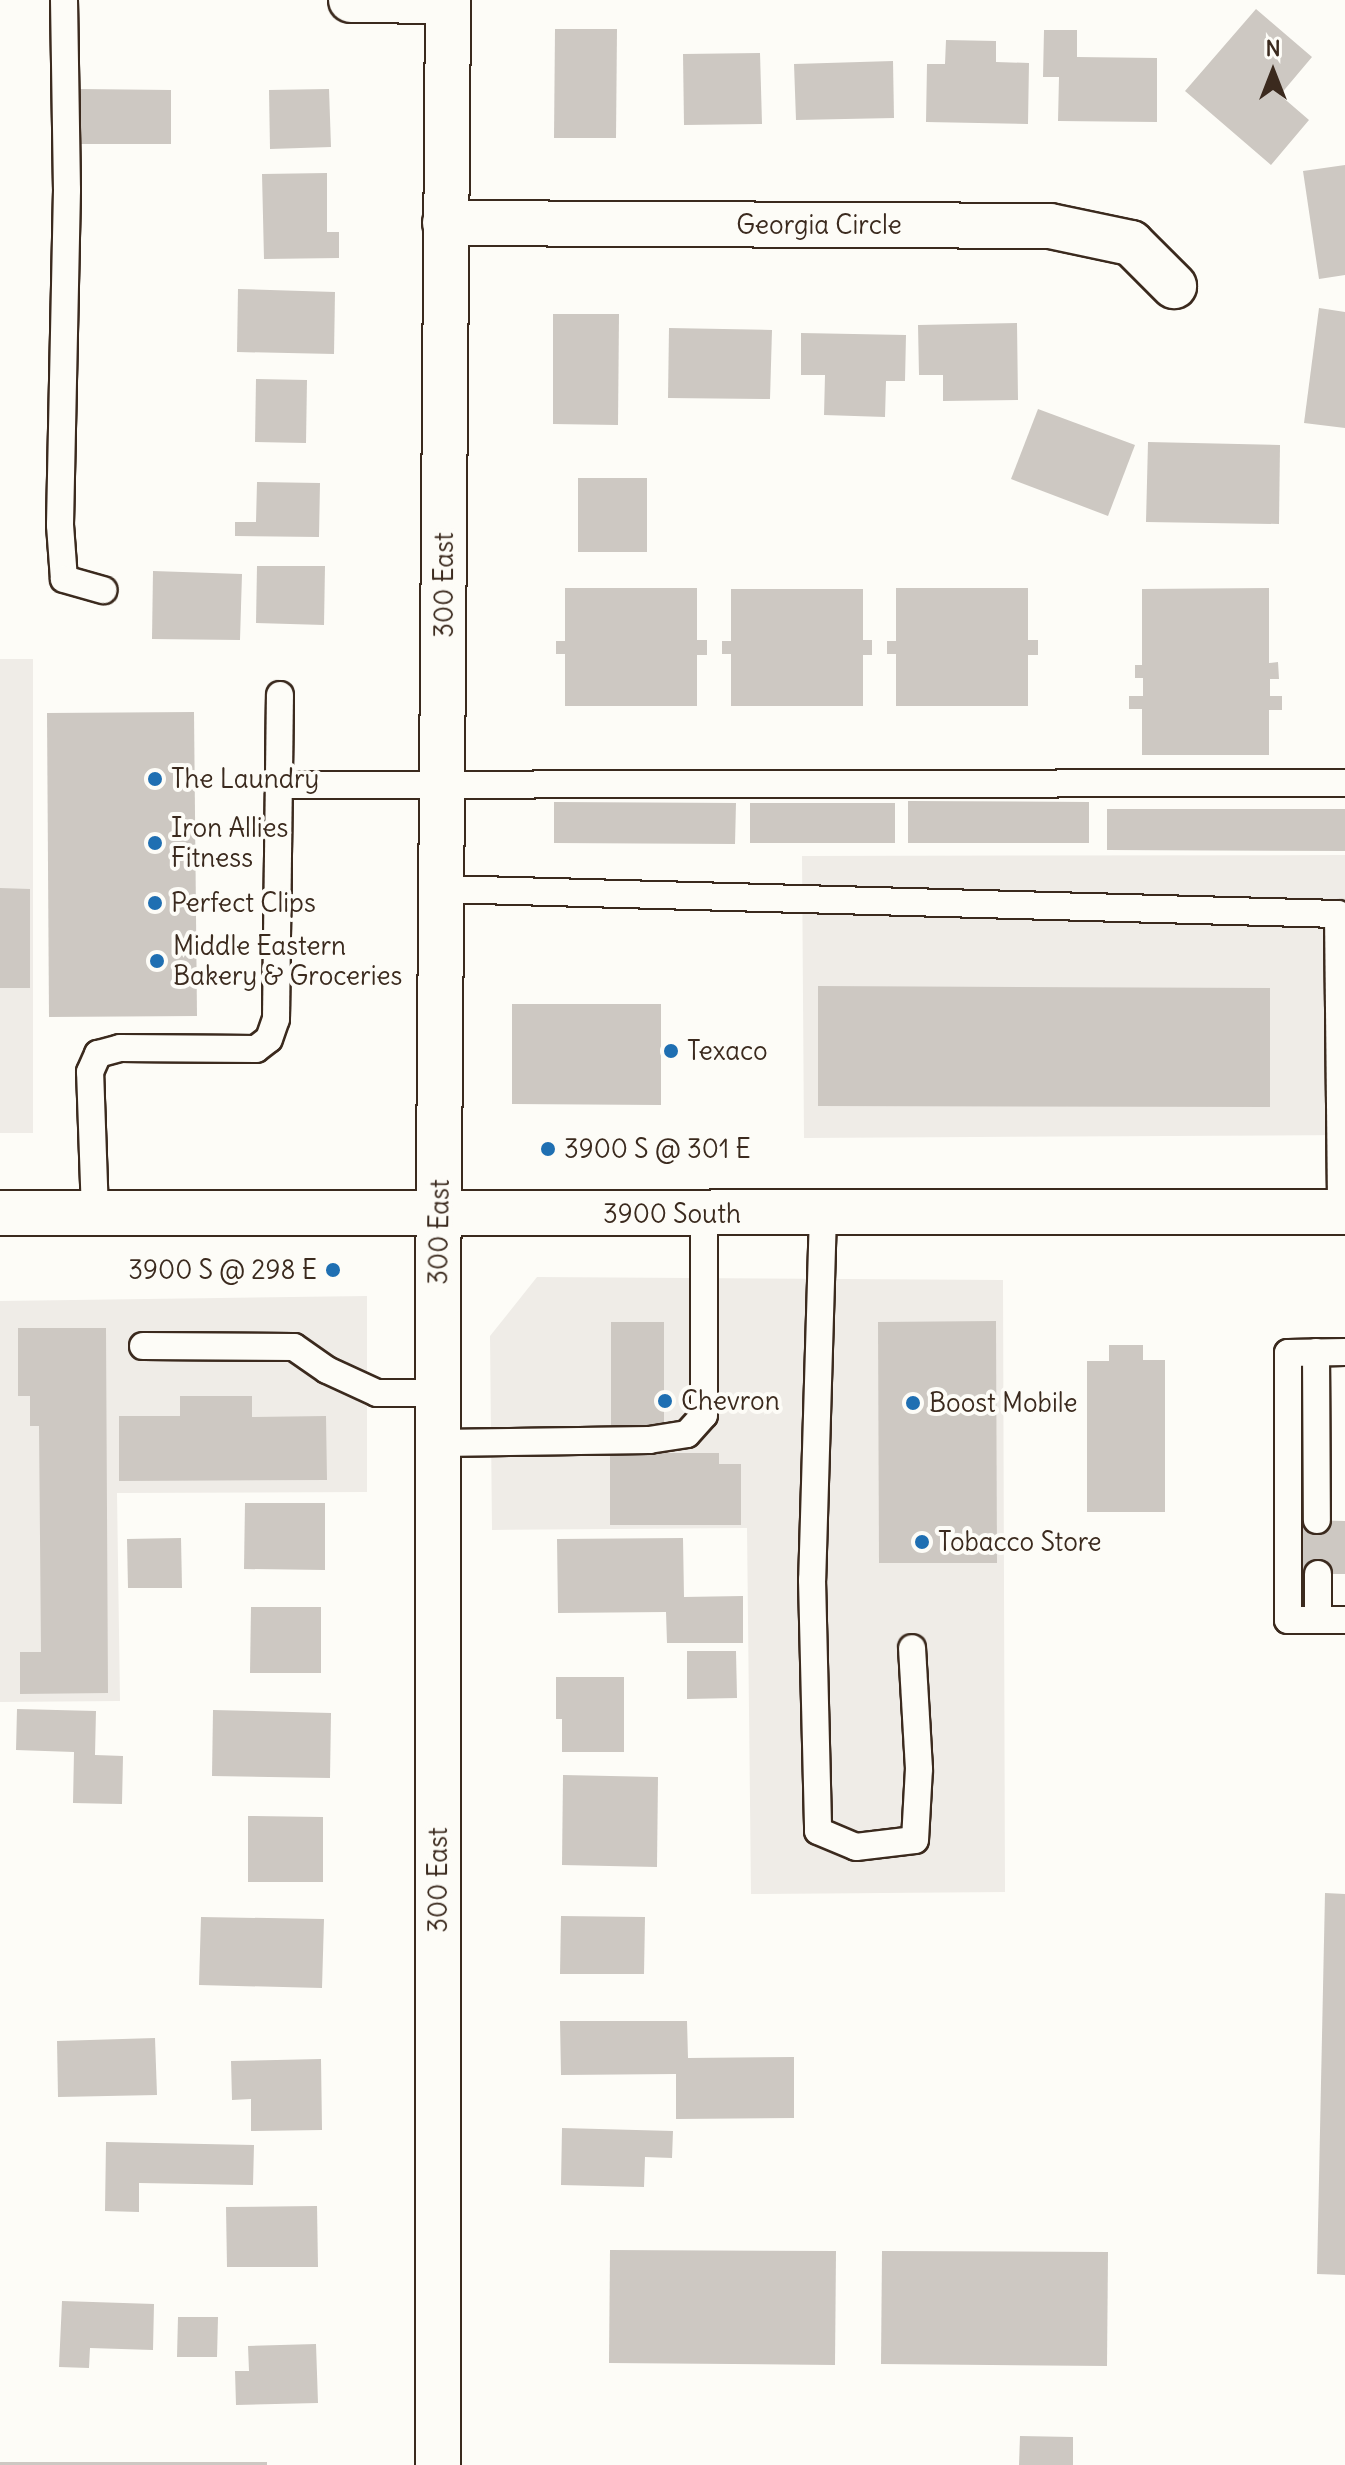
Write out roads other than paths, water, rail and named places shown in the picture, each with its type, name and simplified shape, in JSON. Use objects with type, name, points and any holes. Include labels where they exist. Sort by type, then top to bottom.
[{"type":"street","points":[[351,0],[448,1]]},
{"type":"street","name":"300 East","points":[[438,2465],[439,1215],[448,1]]},
{"type":"street","name":"Georgia Circle","points":[[445,223],[1050,226],[1131,243],[1174,286]]},
{"type":"street","name":"3900 South","points":[[0,1213],[1343,1212]]},
{"type":"lane","points":[[64,0],[62,552],[64,579],[103,590]]},
{"type":"lane","points":[[95,1213],[90,1072],[98,1054],[120,1048],[256,1049],[269,1039],[276,1019],[280,695]]},
{"type":"lane","points":[[279,785],[1345,783]]},
{"type":"lane","points":[[443,889],[1338,914],[1343,1212]]},
{"type":"lane","points":[[440,1443],[649,1440],[687,1434],[704,1415],[704,1214]]},
{"type":"lane","points":[[823,1214],[812,1580],[818,1831],[856,1847],[915,1840],[919,1769],[912,1648]]},
{"type":"lane","points":[[143,1346],[294,1347],[327,1370],[377,1393],[439,1393]]},
{"type":"lane","points":[[1316,1352],[1317,1520]]},
{"type":"lane","points":[[1345,1352],[1288,1353],[1288,1620],[1345,1620]]},
{"type":"lane","points":[[1318,1574],[1318,1620]]},
{"type":"place","name":"The Laundry","points":[[155,779]]},
{"type":"place","name":"Iron Allies Fitness","points":[[155,843]]},
{"type":"place","name":"Perfect Clips","points":[[155,903]]},
{"type":"place","name":"Middle Eastern Bakery & Groceries","points":[[157,961]]},
{"type":"place","name":"Texaco","points":[[671,1051]]},
{"type":"place","name":"3900 S @ 301 E","points":[[548,1149]]},
{"type":"place","name":"3900 S @ 298 E","points":[[333,1270]]},
{"type":"place","name":"Chevron","points":[[665,1401]]},
{"type":"place","name":"Boost Mobile","points":[[913,1403]]},
{"type":"place","name":"Tobacco Store","points":[[922,1542]]}]
